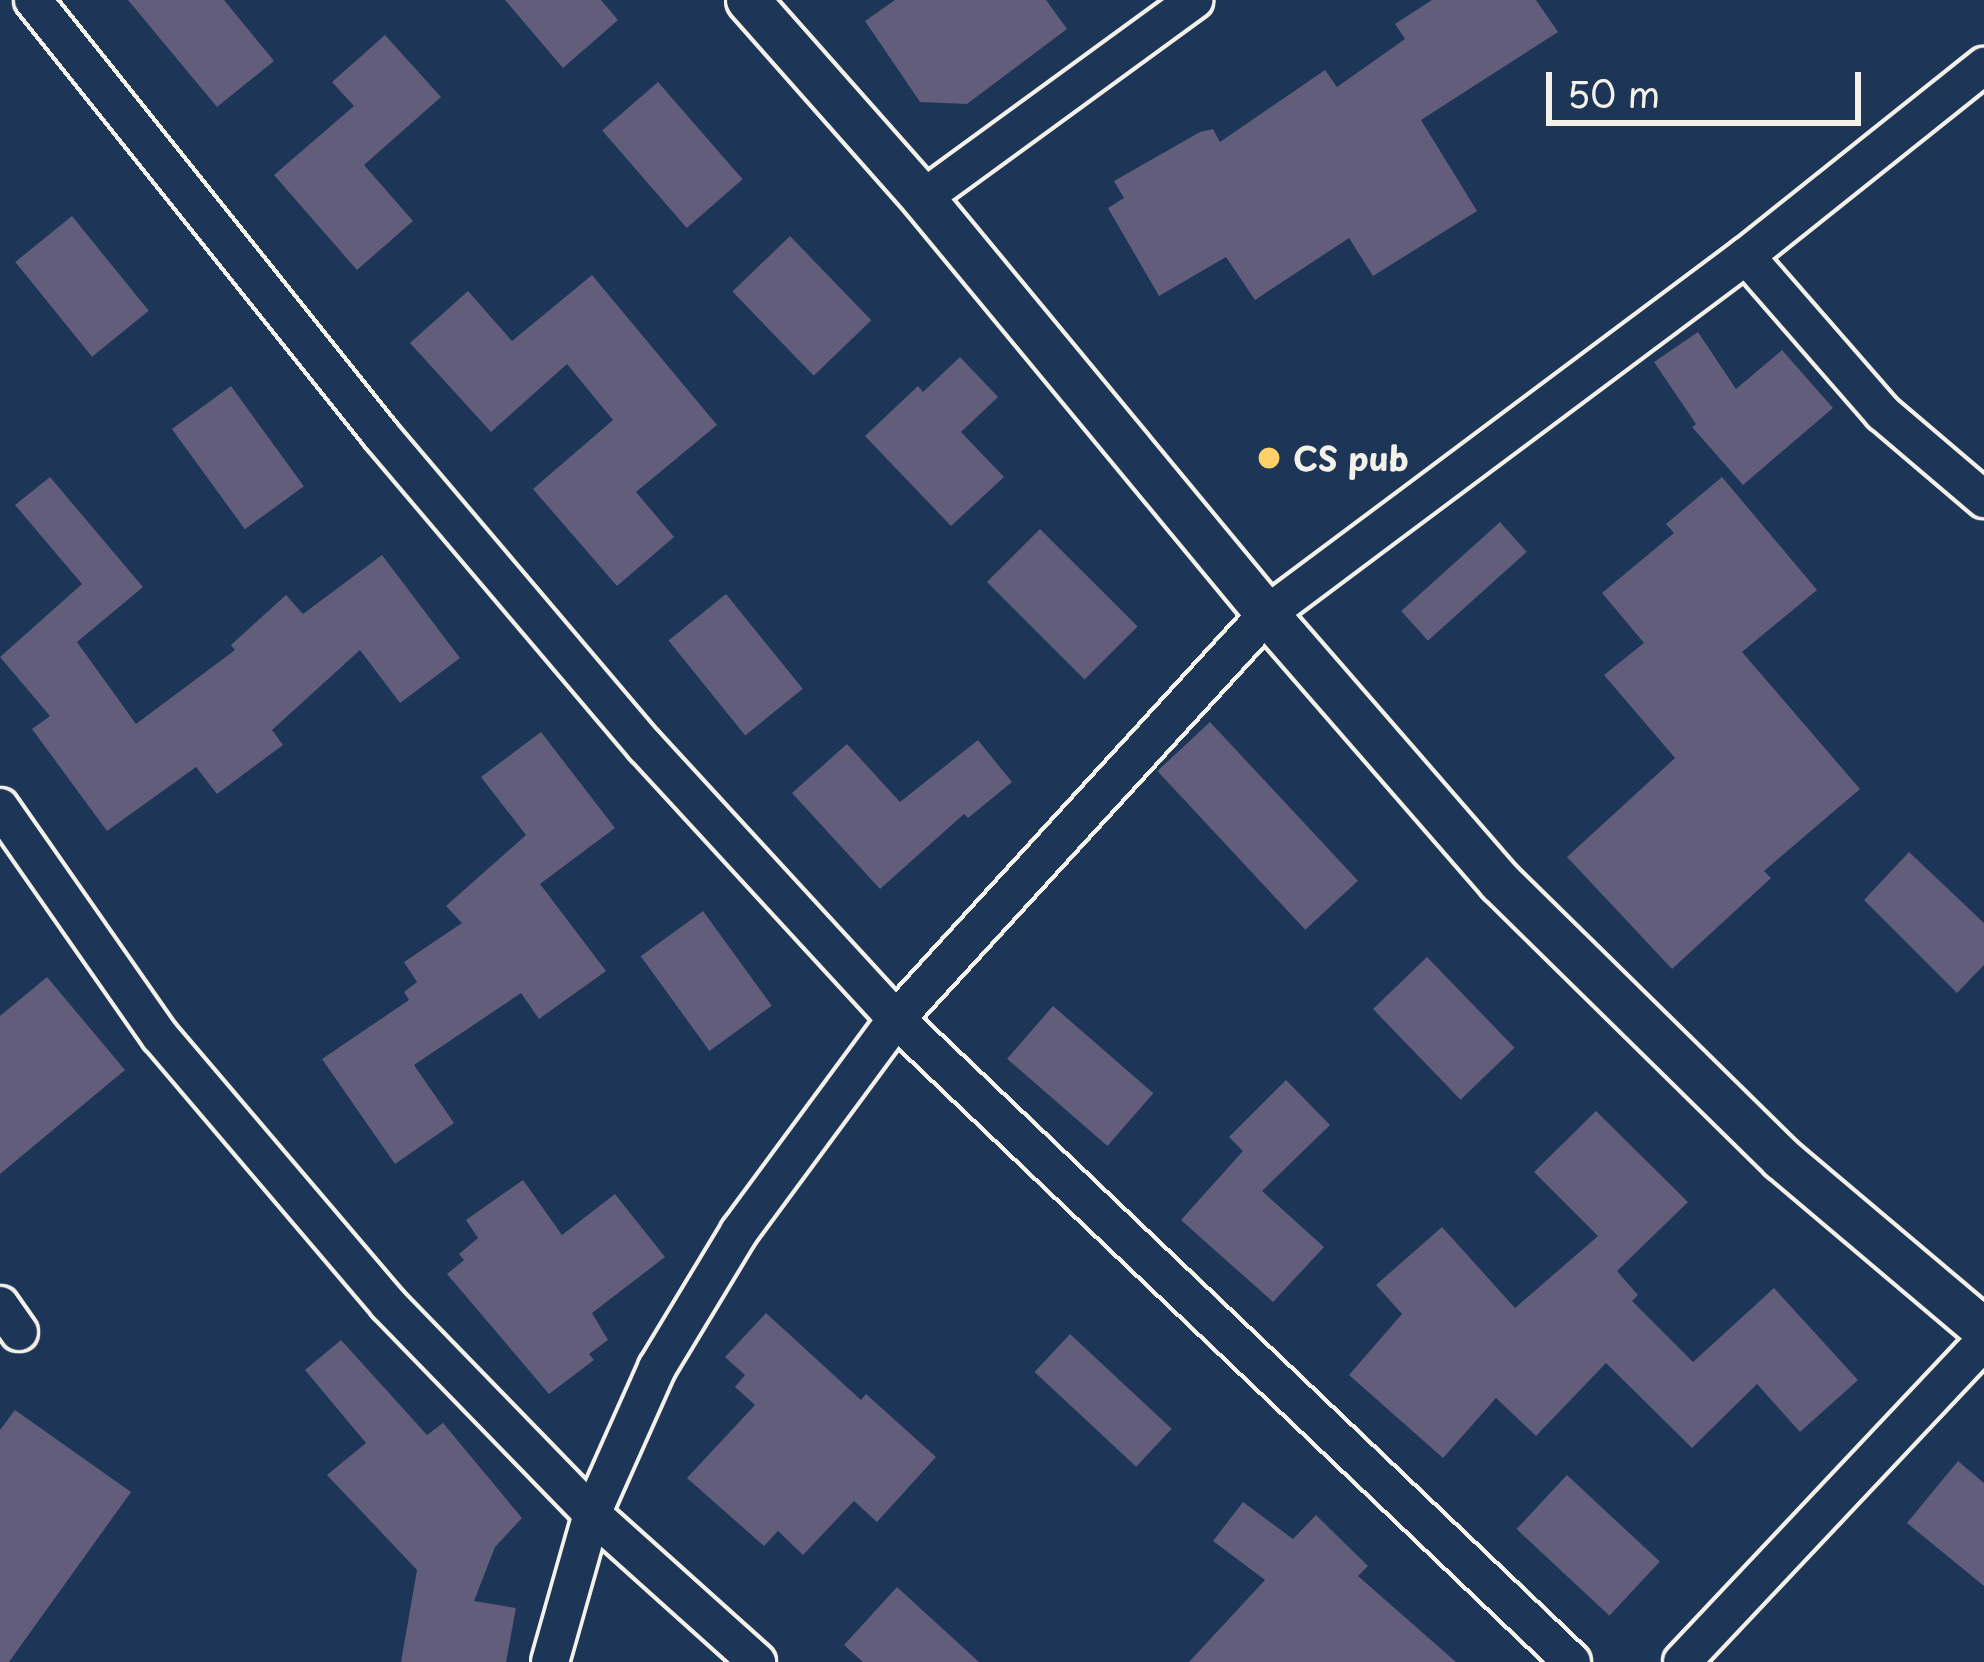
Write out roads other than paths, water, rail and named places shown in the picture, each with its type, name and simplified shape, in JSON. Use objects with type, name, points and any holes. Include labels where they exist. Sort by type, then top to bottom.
[{"type":"street","points":[[34,0],[381,436],[645,746],[896,1018],[1572,1662]]},
{"type":"street","points":[[748,0],[923,198],[1267,614],[1500,882],[1782,1159],[1984,1330]]},
{"type":"street","points":[[923,198],[1195,0]]},
{"type":"street","points":[[550,1662],[592,1514],[657,1368],[739,1232],[896,1018],[1267,614],[1746,256],[1984,66]]},
{"type":"street","points":[[1746,256],[1883,413],[1984,499]]},
{"type":"street","points":[[0,807],[160,1036],[388,1304],[592,1514],[757,1662]]},
{"type":"street","points":[[1682,1662],[1984,1340]]},
{"type":"place","name":"CS pub","points":[[1269,458]]}]
